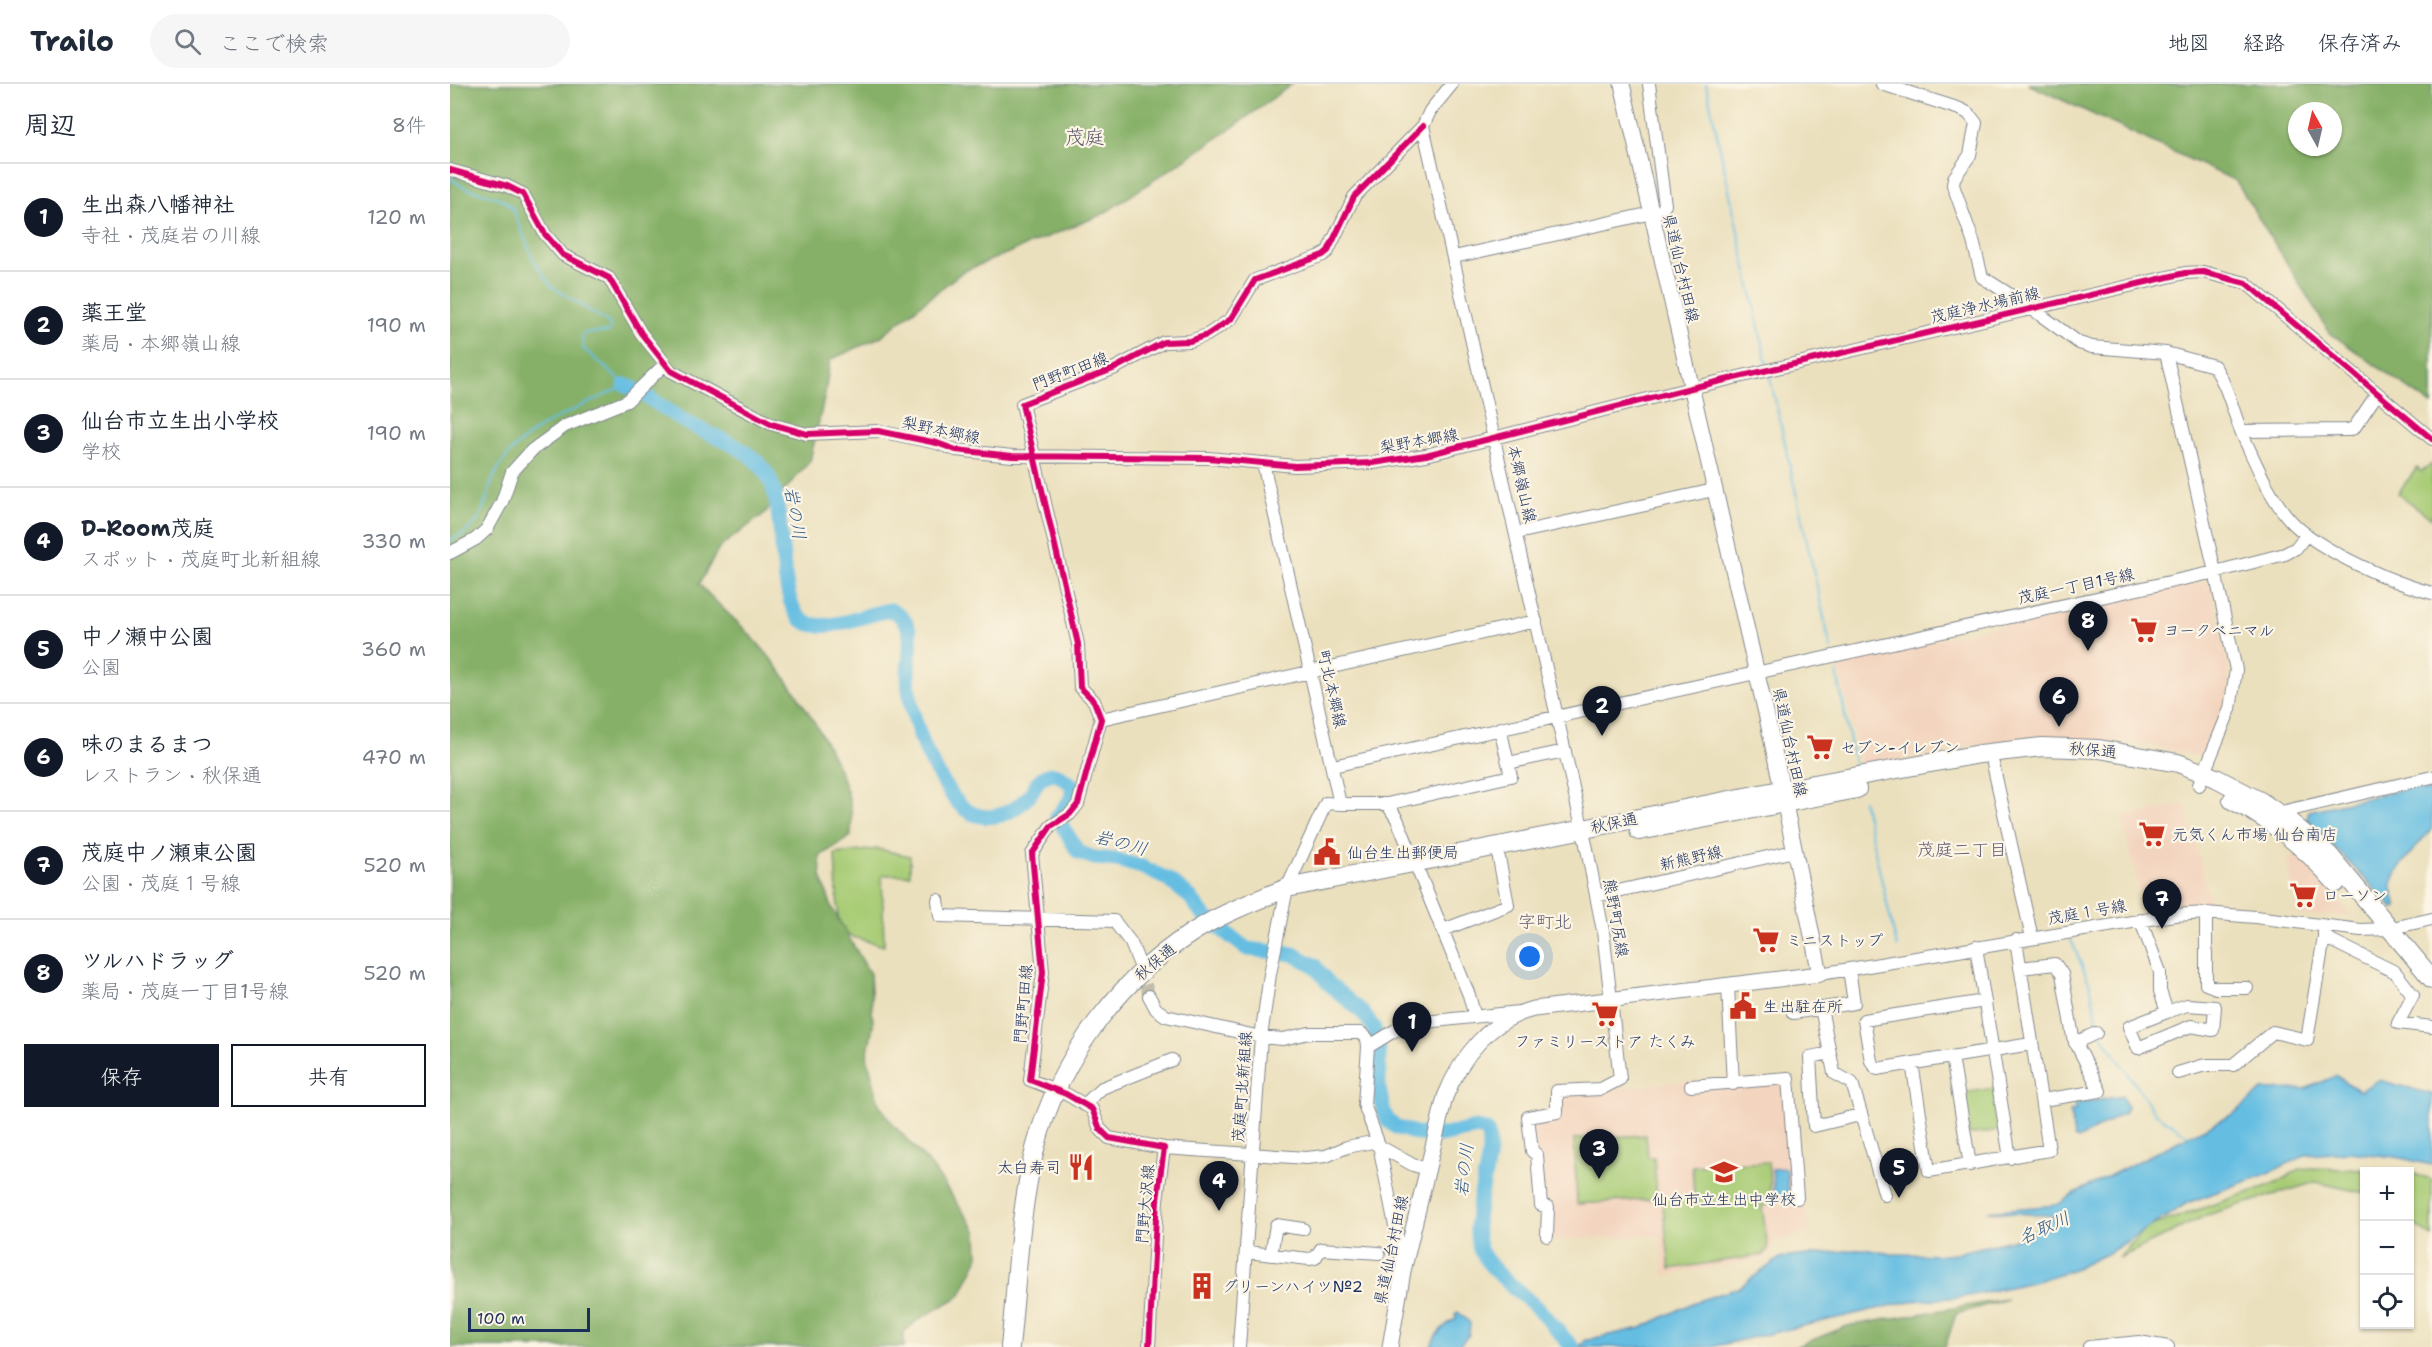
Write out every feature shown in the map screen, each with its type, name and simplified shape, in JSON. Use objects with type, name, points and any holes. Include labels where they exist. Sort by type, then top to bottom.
[{"type":"highway","name":"秋保通","points":[[1010,1347],[1028,1181],[1035,1148],[1084,1041],[1131,983],[1171,948],[1228,919],[1286,895],[1784,796],[1980,754],[2042,747],[2124,752],[2178,763],[2205,772],[2260,801],[2277,813],[2329,855],[2432,993]]},
{"type":"highway","name":"秋保通","points":[[1784,796],[1993,764],[2053,758],[2104,760],[2154,770],[2205,772],[2245,806],[2298,844],[2432,979]]},
{"type":"highway","name":"秋保通","points":[[1417,868],[1499,858],[1584,836]]},
{"type":"highway","name":"秋保通","points":[[1020,1347],[1041,1166],[1061,1092]]},
{"type":"main road","name":"県道仙台村田線","points":[[1622,84],[1650,214],[1757,672],[1820,974]]},
{"type":"main road","points":[[1523,1012],[1820,974]]},
{"type":"main road","name":"県道仙台村田線","points":[[1390,1347],[1403,1271],[1438,1123],[1454,1074],[1473,1047],[1493,1029],[1523,1012]]},
{"type":"street","points":[[1423,126],[1430,111],[1452,84]]},
{"type":"street","points":[[1454,256],[1661,211],[1665,206],[1649,84]]},
{"type":"street","points":[[1882,84],[1960,109],[1968,113],[1976,123],[1970,155],[1954,178],[1953,185],[1959,207],[1974,241],[1982,277],[2031,308],[2079,343],[2092,347],[2166,353],[2214,366],[2231,399],[2241,431],[2260,473],[2282,510],[2306,535],[2342,556],[2432,593]]},
{"type":"street","name":"本郷嶺山線","points":[[1423,126],[1584,836]]},
{"type":"street","name":"門野町田線","points":[[1061,1092],[1030,1080],[1043,972],[1032,854],[1051,826],[1078,804],[1101,719],[1094,700],[1080,687],[1078,644],[1036,455],[1022,404],[1113,369],[1164,342],[1190,341],[1220,328],[1235,315],[1255,280],[1301,264],[1328,251],[1354,197],[1423,126]]},
{"type":"street","name":"梨野本郷線","points":[[450,170],[507,186],[523,194],[545,234],[563,255],[601,273],[614,284],[641,333],[664,365],[676,374],[730,403],[791,431],[807,434],[878,431],[937,443],[967,452],[1208,458],[1295,466],[1373,463],[1426,455],[1495,439]]},
{"type":"street","name":"茂庭浄水場前線","points":[[1495,439],[1562,419],[1691,388],[2185,273],[2203,272],[2246,283],[2432,439]]},
{"type":"street","points":[[2166,353],[2236,670],[2230,709],[2205,772]]},
{"type":"street","points":[[450,553],[476,539],[487,529],[499,508],[512,472],[532,450],[565,426],[615,407],[634,396],[664,365]]},
{"type":"street","points":[[2241,431],[2348,430],[2354,428],[2377,394]]},
{"type":"street","name":"町北本郷線","points":[[1263,463],[1340,804]]},
{"type":"street","points":[[1517,533],[1714,490]]},
{"type":"street","name":"茂庭一丁目1号線","points":[[1333,766],[2215,572],[2285,554],[2296,548],[2306,535]]},
{"type":"street","points":[[1101,719],[1536,621]]},
{"type":"street","points":[[1340,804],[1387,804],[1511,776],[1500,728]]},
{"type":"street","points":[[1508,763],[1565,750]]},
{"type":"street","points":[[1993,764],[2032,938]]},
{"type":"street","points":[[2277,813],[2432,777]]},
{"type":"street","name":"茂庭町北新組線","points":[[1239,1347],[1261,1037],[1270,974],[1286,895],[1326,803],[1340,804]]},
{"type":"street","points":[[1387,804],[1397,819],[1443,930],[1469,995],[1475,1017]]},
{"type":"street","name":"熊野町尻線","points":[[1547,1236],[1548,1207],[1541,1205],[1537,1155],[1532,1151],[1528,1117],[1557,1112],[1557,1091],[1601,1089],[1620,1079],[1596,896],[1584,836]]},
{"type":"street","name":"新熊野線","points":[[1596,896],[1794,851]]},
{"type":"street","points":[[1443,930],[1508,905],[1499,858]]},
{"type":"street","points":[[938,900],[940,916],[1114,921],[1131,943],[1140,963]]},
{"type":"street","points":[[2206,913],[2206,984],[2216,988],[2247,988]]},
{"type":"street","name":"茂庭１号線","points":[[1820,974],[2140,920],[2206,913],[2255,917],[2324,932],[2382,929],[2432,919]]},
{"type":"street","points":[[2140,920],[2160,972],[2160,991],[2167,1012]]},
{"type":"street","points":[[2178,1073],[2205,1065],[2234,1065],[2273,1032],[2307,1040],[2324,932],[2395,972],[2413,995],[2398,1023],[2432,1027]]},
{"type":"street","points":[[1912,1064],[1929,1171],[2049,1150],[2016,940]]},
{"type":"street","points":[[1976,947],[2010,1158]]},
{"type":"street","points":[[2020,968],[2055,964],[2062,974],[2076,1043],[2100,1091],[2042,1100]]},
{"type":"street","points":[[1793,1013],[1854,1003],[1849,969]]},
{"type":"street","points":[[1728,987],[1733,1084]]},
{"type":"street","points":[[1149,996],[1156,1009],[1166,1016],[1261,1037],[1283,1039],[1309,1033],[1361,1033],[1367,1038],[1370,1046],[1364,1104],[1379,1145],[1403,1271]]},
{"type":"street","points":[[1985,1001],[1864,1020],[1871,1061],[1877,1069],[2031,1044]]},
{"type":"street","points":[[2187,1005],[2215,1008],[2212,1030],[2191,1026],[2138,1048],[2129,1027],[2167,1012],[2187,1005]]},
{"type":"street","points":[[1821,1008],[1834,1073],[1852,1083],[1885,1195]]},
{"type":"street","points":[[1370,1046],[1394,1031],[1416,1023],[1523,1012]]},
{"type":"street","points":[[2076,1043],[2096,1033]]},
{"type":"street","points":[[1830,1053],[1810,1057],[1814,1126],[1860,1114]]},
{"type":"street","points":[[1952,1057],[1970,1164]]},
{"type":"street","points":[[1084,1105],[1102,1088],[1172,1060]]},
{"type":"street","points":[[1691,1086],[1788,1078],[1797,1198]]},
{"type":"street","name":"門野大沢線","points":[[1061,1092],[1092,1109],[1100,1129],[1109,1138],[1164,1148],[1157,1200],[1149,1347]]},
{"type":"street","points":[[1164,1148],[1253,1155],[1326,1156],[1347,1147],[1372,1142],[1413,1165],[1428,1165]]},
{"type":"street","points":[[1271,1255],[1276,1225],[1303,1229]]},
{"type":"street","points":[[1247,1252],[1309,1259],[1315,1258],[1321,1249],[1379,1253]]},
{"type":"street","points":[[2089,1347],[2139,1342],[2168,1347]]},
{"type":"shaded area","points":[[2205,581],[2211,584],[2228,665],[2229,691],[2208,751],[2194,756],[2147,744],[2030,738],[1986,743],[1861,767],[1837,661]]},
{"type":"shaded area","points":[[2185,804],[2210,903],[2143,907],[2122,818]]},
{"type":"shaded area","points":[[2295,854],[2351,915],[2300,916],[2287,861]]},
{"type":"shaded area","points":[[1785,1080],[1794,1199],[1803,1204],[1811,1232],[1777,1240],[1772,1244],[1773,1251],[1767,1258],[1664,1276],[1659,1235],[1551,1241],[1551,1206],[1542,1204],[1531,1119],[1561,1115],[1560,1098],[1565,1093],[1691,1081]]},
{"type":"green space","points":[[450,84],[1292,84],[1232,128],[1103,214],[962,272],[880,337],[830,360],[810,461],[764,514],[720,547],[699,584],[754,639],[782,673],[811,717],[836,762],[851,808],[851,836],[820,856],[821,876],[832,908],[870,974],[873,1026],[867,1056],[879,1104],[891,1122],[932,1167],[977,1232],[978,1259],[960,1296],[919,1319],[904,1332],[904,1347],[450,1347]]},
{"type":"green space","points":[[2028,84],[2432,84],[2432,405],[2330,333],[2236,181]]},
{"type":"green space","points":[[2432,464],[2432,519],[2398,493],[2417,468],[2421,472]]},
{"type":"green space","points":[[878,849],[910,856],[910,875],[882,875],[884,946],[839,933],[835,854]]},
{"type":"green space","points":[[1994,1088],[2001,1130],[1969,1135],[1962,1093]]},
{"type":"green space","points":[[1646,1135],[1648,1157],[1654,1157],[1657,1199],[1577,1204],[1574,1139]]},
{"type":"green space","points":[[1768,1162],[1772,1204],[1762,1206],[1768,1248],[1763,1255],[1670,1269],[1662,1198],[1694,1195],[1692,1166]]},
{"type":"green space","points":[[2300,1169],[2360,1170],[2360,1192],[2316,1182],[2207,1215],[2119,1258],[2145,1228],[2276,1183]]},
{"type":"green space","points":[[2414,1174],[2432,1179],[2432,1237],[2414,1224]]},
{"type":"green space","points":[[2007,1299],[1956,1314],[1945,1347],[1904,1345],[1903,1347],[1795,1347],[1847,1326]]},
{"type":"water","points":[[2419,786],[2421,791],[2432,789],[2432,828],[2401,865],[2391,884],[2397,907],[2393,908],[2307,819],[2309,811]]},
{"type":"water","name":"名取川","points":[[2336,1076],[2360,1091],[2379,1080],[2432,1094],[2432,1165],[2396,1157],[2349,1152],[2305,1155],[2269,1173],[2187,1203],[2110,1252],[2074,1269],[2037,1281],[1963,1297],[1911,1301],[1711,1347],[1579,1347],[1586,1340],[1641,1328],[1695,1302],[1738,1288],[1780,1258],[1864,1249],[1892,1254],[1948,1255],[2024,1237],[2057,1216],[1988,1211],[2057,1205],[2075,1193],[2233,1114],[2263,1090],[2305,1089]]},
{"type":"water","points":[[2122,1096],[2127,1107],[2124,1113],[2078,1139],[2074,1137],[2070,1111],[2076,1110],[2075,1104]]},
{"type":"water","points":[[1786,1168],[1789,1198],[1775,1199],[1772,1169]]},
{"type":"water","points":[[1458,1312],[1470,1323],[1469,1335],[1457,1347],[1431,1347],[1437,1334],[1456,1319],[1455,1314]]},
{"type":"waterway","points":[[1706,84],[1767,365]]},
{"type":"waterway","points":[[450,177],[466,188],[499,198],[513,209],[533,259],[551,286],[609,323],[611,330],[608,332],[584,333],[583,348],[625,385],[557,418],[525,439],[499,467],[479,518],[463,534],[450,540]]},
{"type":"waterway","points":[[1770,377],[1831,649]]},
{"type":"waterway","name":"岩の川","points":[[625,385],[684,421],[748,454],[765,471],[772,485],[777,505],[789,596],[795,612],[805,622],[814,625],[836,624],[891,610],[904,620],[910,636],[909,691],[916,724],[936,770],[962,807],[981,816],[1000,815],[1019,805],[1042,778],[1049,774],[1064,778],[1073,786],[1071,799],[1057,817],[1078,852],[1094,858],[1117,860],[1142,867],[1167,879],[1190,897],[1204,916],[1247,949],[1293,954],[1314,965],[1329,984],[1362,1012],[1374,1028],[1379,1051],[1379,1088],[1383,1110],[1388,1121],[1396,1127],[1418,1134],[1445,1135],[1476,1128],[1486,1130],[1489,1154],[1477,1218],[1480,1249],[1491,1265],[1541,1312],[1572,1347]]},
{"type":"waterway","points":[[1837,673],[1855,767]]},
{"type":"waterway","points":[[1863,800],[1897,947]]},
{"type":"waterway","points":[[2071,940],[2090,985],[2099,1029]]},
{"type":"waterway","points":[[2101,1034],[2155,1113],[2192,1138]]},
{"type":"tunnel","points":[[1141,967],[1149,996]]},
{"type":"cycle path","points":[[1149,1347],[1157,1200],[1164,1148],[1109,1138],[1100,1129],[1092,1109],[1066,1094],[1030,1080],[1043,972],[1032,854],[1051,826],[1070,814],[1078,804],[1101,719],[1094,701],[1080,687],[1078,644],[1022,404],[1113,369],[1164,342],[1190,341],[1207,335],[1231,319],[1255,280],[1323,255],[1328,251],[1354,197],[1423,126]]},
{"type":"cycle path","points":[[450,170],[507,186],[523,194],[545,234],[563,255],[609,278],[641,333],[671,371],[771,424],[807,434],[878,431],[937,443],[956,450],[1012,456],[1208,458],[1295,466],[1373,463],[1426,455],[1691,388],[2185,273],[2203,272],[2246,283],[2432,439]]},
{"type":"place","name":"ヨークベニマル","points":[[2144,630]]},
{"type":"place","name":"ツルハドラッグ","points":[[2088,651]]},
{"type":"place","name":"味のまるまつ","points":[[2059,727]]},
{"type":"place","name":"薬王堂","points":[[1602,736]]},
{"type":"place","name":"セブン-イレブン","points":[[1820,747]]},
{"type":"place","name":"元気くん市場 仙台南店","points":[[2152,834]]},
{"type":"place","name":"仙台生出郵便局","points":[[1327,852]]},
{"type":"place","name":"ローソン","points":[[2303,895]]},
{"type":"place","name":"茂庭中ノ瀬東公園","points":[[2162,929]]},
{"type":"place","name":"ミニストップ","points":[[1766,940]]},
{"type":"place","name":"生出駐在所","points":[[1743,1006]]},
{"type":"place","name":"ファミリーストア たくみ","points":[[1605,1014]]},
{"type":"place","name":"生出森八幡神社","points":[[1412,1052]]},
{"type":"place","name":"太白寿司","points":[[1081,1167]]},
{"type":"place","name":"仙台市立生出中学校","points":[[1724,1172]]},
{"type":"place","name":"仙台市立生出小学校","points":[[1599,1179]]},
{"type":"place","name":"中ノ瀬中公園","points":[[1899,1198]]},
{"type":"place","name":"D-Room茂庭","points":[[1219,1211]]},
{"type":"place","name":"グリーンハイツ№2","points":[[1202,1286]]},
{"type":"district","name":"茂庭","points":[[1085,137]]},
{"type":"district","name":"茂庭二丁目","points":[[1962,850]]},
{"type":"district","name":"字町北","points":[[1545,922]]}]
